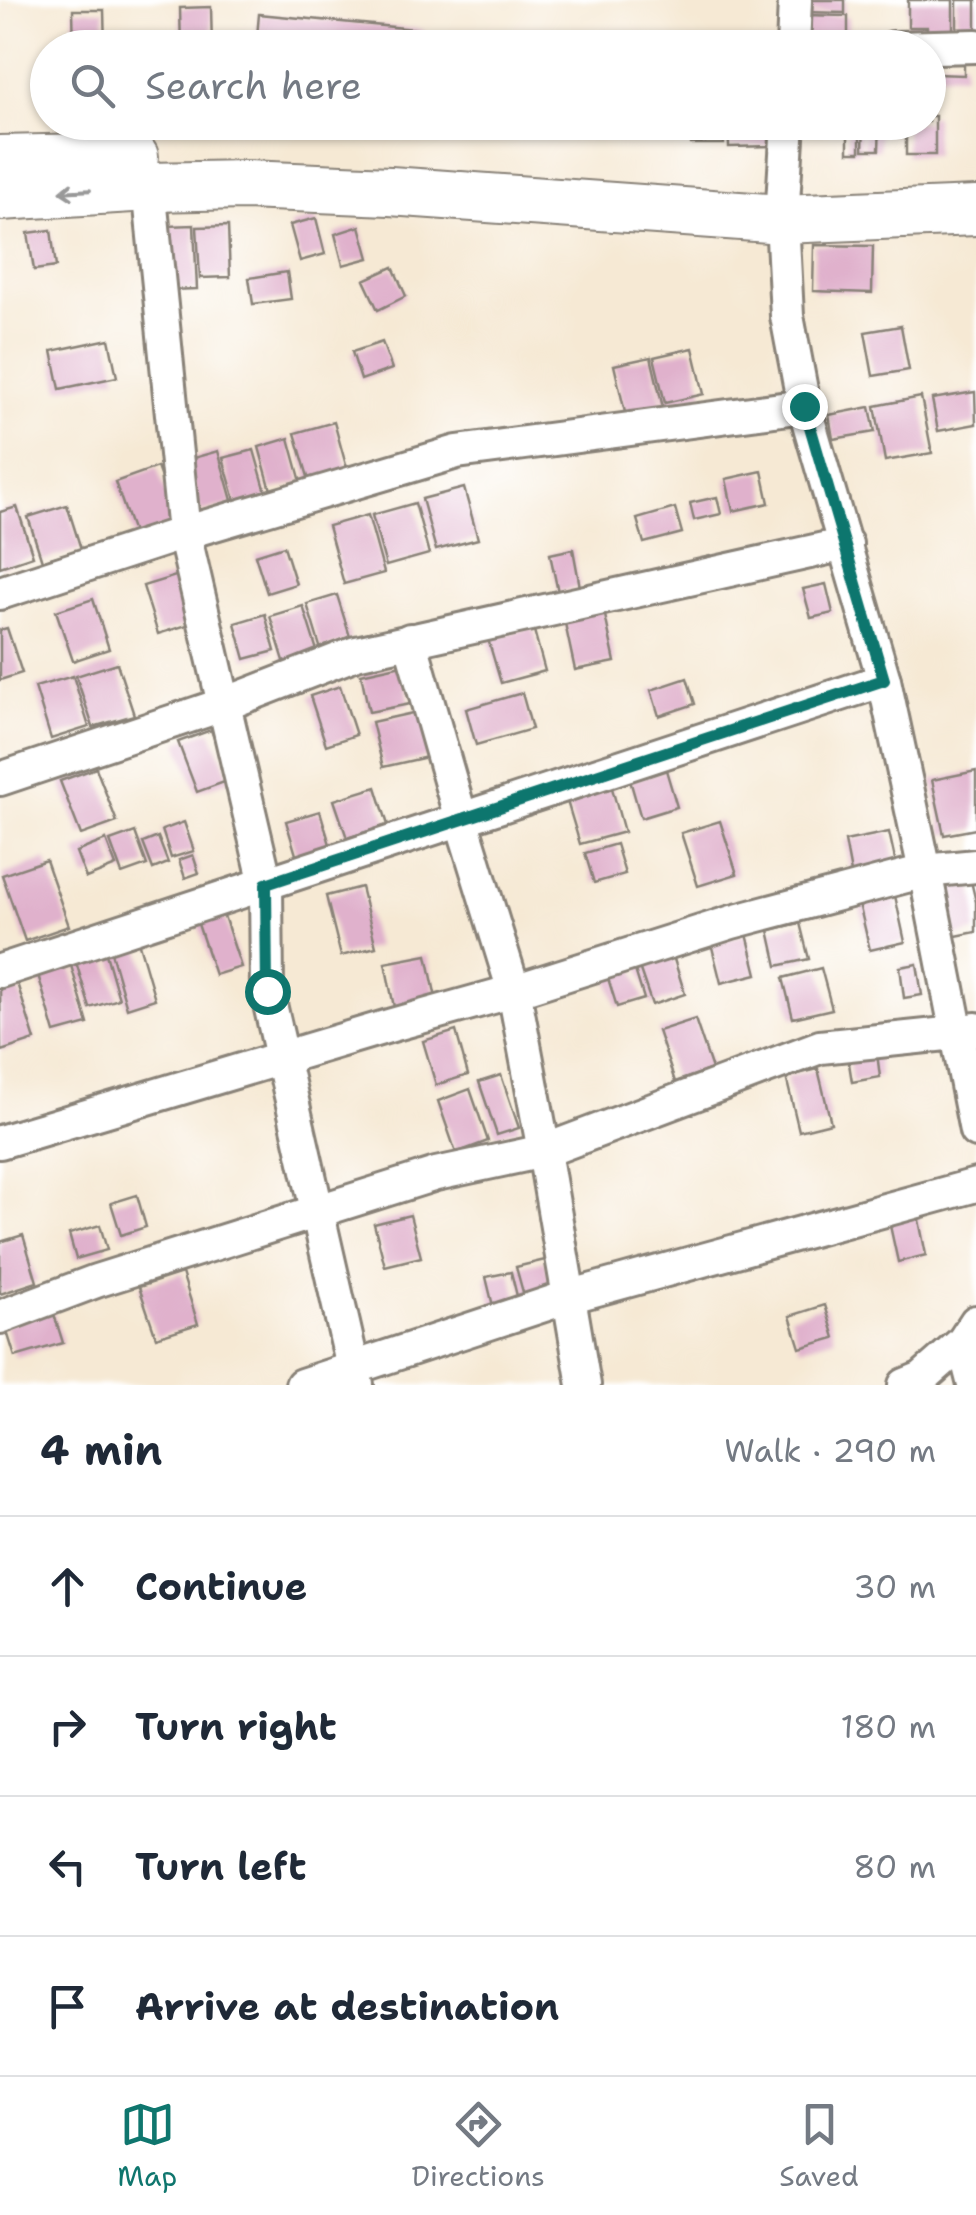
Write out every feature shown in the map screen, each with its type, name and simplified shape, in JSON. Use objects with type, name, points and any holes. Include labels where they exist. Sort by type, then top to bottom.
[{"type":"highway","points":[[0,160],[250,156],[413,164],[782,205],[976,187]]},
{"type":"highway","points":[[0,196],[149,186],[246,185],[976,211]]},
{"type":"street","points":[[794,30],[795,0]]},
{"type":"street","points":[[946,47],[976,46]]},
{"type":"street","points":[[787,140],[782,205],[788,316],[804,406],[884,680],[924,871],[966,1031],[976,1130]]},
{"type":"street","points":[[149,186],[184,534],[266,884],[267,991],[356,1377]]},
{"type":"street","points":[[0,593],[456,452],[804,406]]},
{"type":"street","points":[[0,779],[225,704],[356,653],[846,544]]},
{"type":"street","points":[[410,640],[514,991],[584,1385]]},
{"type":"street","points":[[0,971],[884,680]]},
{"type":"street","points":[[0,1142],[514,991],[732,922],[924,871],[976,866]]},
{"type":"street","points":[[0,1316],[96,1281],[436,1174],[544,1150],[820,1047],[966,1031]]},
{"type":"street","points":[[302,1385],[356,1377],[568,1297],[976,1185]]},
{"type":"street","points":[[906,1385],[922,1378],[969,1332]]},
{"type":"street","points":[[969,1332],[974,1385]]},
{"type":"building","points":[[803,0],[845,0],[845,13],[803,12]]},
{"type":"building","points":[[908,0],[953,0],[953,32],[908,27]]},
{"type":"building","points":[[957,0],[976,0],[976,39],[957,34]]},
{"type":"building","points":[[211,7],[212,30],[181,30],[180,8]]},
{"type":"building","points":[[73,10],[104,10],[105,30],[74,30]]},
{"type":"building","points":[[259,14],[424,30],[258,30]]},
{"type":"building","points":[[803,15],[848,16],[848,30],[803,30]]},
{"type":"building","points":[[946,61],[964,61],[964,75],[946,74]]},
{"type":"building","points":[[691,140],[724,140],[724,144],[691,144]]},
{"type":"building","points":[[729,140],[773,140],[773,146],[729,147]]},
{"type":"building","points":[[848,140],[860,140],[860,152],[848,152]]},
{"type":"building","points":[[863,140],[879,140],[879,150],[863,150]]},
{"type":"building","points":[[906,140],[935,140],[935,155],[906,155]]},
{"type":"building","points":[[316,218],[325,254],[300,261],[290,225]]},
{"type":"building","points":[[194,225],[197,289],[170,290],[167,226]]},
{"type":"building","points":[[228,226],[230,277],[200,278],[197,227]]},
{"type":"building","points":[[360,226],[369,258],[343,265],[335,234]]},
{"type":"building","points":[[51,230],[56,267],[34,270],[28,233]]},
{"type":"building","points":[[814,245],[873,246],[872,293],[813,291]]},
{"type":"building","points":[[393,267],[406,296],[378,310],[364,280]]},
{"type":"building","points":[[287,272],[291,299],[253,304],[249,278]]},
{"type":"building","points":[[901,326],[909,370],[873,376],[865,332]]},
{"type":"building","points":[[109,339],[117,377],[60,389],[52,351]]},
{"type":"building","points":[[382,342],[392,369],[361,380],[352,352]]},
{"type":"building","points":[[693,348],[704,394],[665,403],[654,357]]},
{"type":"building","points":[[651,357],[664,412],[627,421],[614,365]]},
{"type":"building","points":[[975,392],[976,424],[938,431],[932,399]]},
{"type":"building","points":[[921,397],[932,453],[885,461],[875,406]]},
{"type":"building","points":[[870,407],[875,432],[833,439],[829,415]]},
{"type":"building","points":[[334,422],[349,476],[311,487],[295,433]]},
{"type":"building","points":[[289,438],[301,482],[271,490],[259,447]]},
{"type":"building","points":[[254,450],[268,499],[237,507],[223,458]]},
{"type":"building","points":[[218,451],[233,504],[201,513],[186,460]]},
{"type":"building","points":[[157,467],[177,523],[135,538],[115,482]]},
{"type":"building","points":[[762,471],[769,503],[733,511],[726,479]]},
{"type":"building","points":[[464,488],[478,539],[436,550],[422,499]]},
{"type":"building","points":[[717,497],[721,514],[694,520],[690,503]]},
{"type":"building","points":[[415,503],[429,554],[386,566],[372,515]]},
{"type":"building","points":[[67,505],[81,549],[42,561],[28,517]]},
{"type":"building","points":[[17,507],[33,556],[0,567],[0,512]]},
{"type":"building","points":[[675,508],[682,533],[644,543],[637,519]]},
{"type":"building","points":[[368,515],[384,573],[344,584],[328,526]]},
{"type":"building","points":[[284,546],[296,584],[267,593],[255,555]]},
{"type":"building","points":[[573,549],[580,587],[558,592],[550,554]]},
{"type":"building","points":[[182,574],[197,622],[158,634],[143,586]]},
{"type":"building","points":[[826,584],[833,613],[811,618],[803,589]]},
{"type":"building","points":[[337,595],[351,640],[321,650],[307,604]]},
{"type":"building","points":[[93,599],[109,649],[73,661],[56,611]]},
{"type":"building","points":[[303,606],[318,654],[285,664],[270,616]]},
{"type":"building","points":[[603,606],[615,662],[575,670],[563,614]]},
{"type":"building","points":[[265,614],[275,651],[245,659],[235,623]]},
{"type":"building","points":[[533,627],[545,671],[501,683],[488,639]]},
{"type":"building","points":[[7,628],[22,673],[0,680],[0,630]]},
{"type":"building","points":[[117,663],[134,715],[93,727],[76,676]]},
{"type":"building","points":[[402,665],[410,704],[369,712],[361,674]]},
{"type":"building","points":[[73,676],[89,727],[51,739],[35,687]]},
{"type":"building","points":[[687,678],[695,704],[659,716],[651,690]]},
{"type":"building","points":[[340,686],[356,735],[326,745],[310,696]]},
{"type":"building","points":[[522,693],[532,729],[476,745],[466,709]]},
{"type":"building","points":[[426,710],[436,755],[383,767],[372,722]]},
{"type":"building","points":[[211,730],[230,780],[197,792],[178,742]]},
{"type":"building","points":[[96,768],[117,822],[81,835],[60,781]]},
{"type":"building","points":[[666,770],[677,807],[641,818],[630,780]]},
{"type":"building","points":[[976,771],[976,829],[944,835],[932,780]]},
{"type":"building","points":[[376,787],[388,825],[347,838],[334,800]]},
{"type":"building","points":[[612,788],[624,832],[580,844],[567,801]]},
{"type":"building","points":[[320,811],[331,848],[297,858],[286,821]]},
{"type":"building","points":[[720,821],[737,874],[698,886],[681,833]]},
{"type":"building","points":[[184,822],[194,851],[171,858],[162,830]]},
{"type":"building","points":[[135,832],[147,865],[122,874],[110,841]]},
{"type":"building","points":[[889,832],[896,864],[851,873],[845,841]]},
{"type":"building","points":[[158,837],[168,863],[153,869],[143,843]]},
{"type":"building","points":[[106,840],[116,866],[86,878],[76,852]]},
{"type":"building","points":[[616,844],[625,874],[594,883],[585,853]]},
{"type":"building","points":[[193,855],[199,873],[185,878],[179,860]]},
{"type":"building","points":[[46,860],[69,926],[25,941],[2,875]]},
{"type":"building","points":[[971,881],[976,932],[946,938],[935,889]]},
{"type":"building","points":[[361,887],[376,947],[341,956],[326,896]]},
{"type":"building","points":[[894,891],[905,942],[870,950],[858,899]]},
{"type":"building","points":[[223,913],[241,967],[215,975],[197,921]]},
{"type":"building","points":[[800,923],[809,959],[777,966],[769,930]]},
{"type":"building","points":[[747,934],[757,974],[721,983],[711,943]]},
{"type":"building","points":[[138,941],[155,999],[127,1008],[110,949]]},
{"type":"building","points":[[106,954],[119,999],[90,1008],[76,962]]},
{"type":"building","points":[[427,955],[436,998],[394,1007],[385,963]]},
{"type":"building","points":[[673,956],[685,994],[652,1005],[639,967]]},
{"type":"building","points":[[70,962],[88,1024],[55,1033],[37,971]]},
{"type":"building","points":[[917,964],[922,995],[904,998],[900,967]]},
{"type":"building","points":[[634,967],[644,999],[617,1007],[607,975]]},
{"type":"building","points":[[821,968],[832,1009],[793,1018],[783,978]]},
{"type":"building","points":[[16,980],[35,1040],[1,1051],[0,986]]},
{"type":"building","points":[[695,1019],[712,1069],[675,1082],[658,1031]]},
{"type":"building","points":[[456,1031],[468,1075],[436,1085],[423,1041]]},
{"type":"building","points":[[877,1053],[880,1077],[852,1082],[848,1057]]},
{"type":"building","points":[[818,1069],[831,1123],[799,1131],[786,1077]]},
{"type":"building","points":[[501,1075],[519,1128],[497,1135],[479,1082]]},
{"type":"building","points":[[470,1089],[488,1141],[456,1153],[438,1101]]},
{"type":"building","points":[[137,1195],[146,1227],[121,1235],[111,1203]]},
{"type":"building","points":[[410,1215],[421,1257],[385,1266],[374,1224]]},
{"type":"building","points":[[918,1215],[926,1255],[898,1262],[889,1221]]},
{"type":"building","points":[[100,1225],[107,1250],[76,1259],[69,1234]]},
{"type":"building","points":[[23,1235],[37,1282],[0,1294],[0,1242]]},
{"type":"building","points":[[545,1260],[552,1289],[524,1296],[516,1267]]},
{"type":"building","points":[[511,1272],[518,1300],[493,1306],[486,1277]]},
{"type":"building","points":[[182,1273],[198,1324],[156,1337],[139,1287]]},
{"type":"building","points":[[825,1305],[835,1338],[800,1348],[790,1316]]},
{"type":"building","points":[[53,1311],[63,1343],[15,1357],[5,1325]]},
{"type":"route","points":[[267,991],[266,884],[884,680],[804,406]]}]
